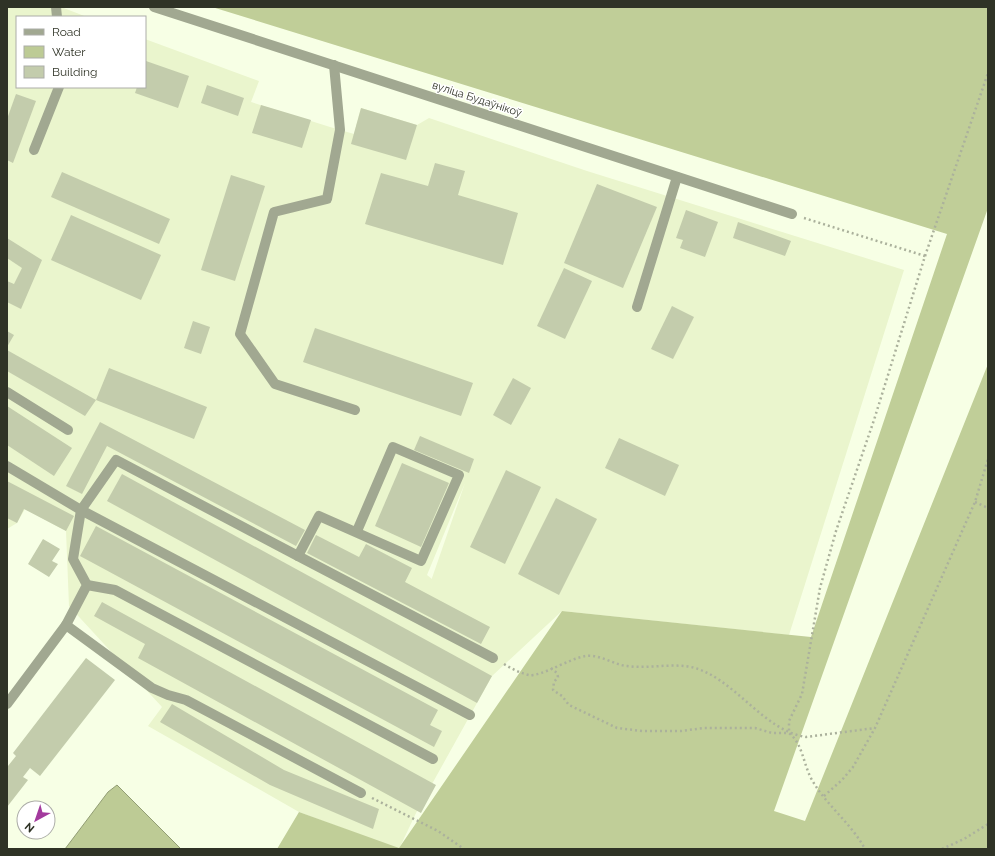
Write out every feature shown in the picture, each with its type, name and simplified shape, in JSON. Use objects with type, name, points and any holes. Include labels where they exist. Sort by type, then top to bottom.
[{"type":"street","name":"вуліца Будаўнікоў","points":[[154,7],[792,214]]},
{"type":"street","points":[[334,65],[340,130],[327,198],[274,212],[240,334],[275,384],[355,410]]},
{"type":"street","points":[[34,150],[59,88]]},
{"type":"street","points":[[637,307],[677,177]]},
{"type":"street","points":[[7,392],[68,430]]},
{"type":"street","points":[[298,556],[319,516],[421,561],[459,475],[393,447],[357,532]]},
{"type":"street","points":[[87,585],[73,559],[81,510],[116,460],[493,658]]},
{"type":"street","points":[[7,466],[81,510],[470,715]]},
{"type":"street","points":[[7,704],[66,625],[87,585]]},
{"type":"street","points":[[87,585],[115,590],[433,759]]},
{"type":"street","points":[[66,625],[152,688],[168,695],[186,700],[361,793]]},
{"type":"path","points":[[789,733],[789,721],[802,694],[820,588],[836,531],[874,420],[925,256],[988,73]]},
{"type":"path","points":[[792,214],[925,256]]},
{"type":"path","points":[[824,796],[842,780],[852,767],[875,728],[975,502],[988,459]]},
{"type":"path","points":[[975,502],[988,508]]},
{"type":"path","points":[[493,658],[515,671],[530,675],[588,656],[605,659],[626,666],[668,665],[692,668],[714,678],[771,722],[795,736],[806,737],[875,728]]},
{"type":"path","points":[[551,668],[557,673],[558,677],[554,682],[553,690],[562,696],[569,705],[617,728],[642,731],[680,731],[704,728],[754,728],[772,733],[789,733],[797,739],[806,768],[812,781],[838,811],[865,849]]},
{"type":"path","points":[[361,793],[438,831],[464,849]]},
{"type":"path","points":[[942,849],[964,839],[988,824]]},
{"type":"shaded area","points":[[7,7],[61,7],[84,16],[16,16],[16,88],[146,88],[146,39],[259,81],[251,102],[330,127],[354,134],[361,108],[417,125],[429,118],[587,171],[904,270],[789,635],[562,611],[492,676],[417,811],[399,849],[299,812],[148,726],[162,707],[69,606],[66,531],[25,509],[17,523],[7,529]],"holes":[[[465,483],[432,578],[427,575]]]},
{"type":"shaded area","points":[[212,7],[988,7],[988,208],[774,811],[805,821],[988,364],[988,849],[277,849],[299,812],[399,848],[562,611],[811,637],[947,234]]},
{"type":"water","points":[[117,785],[181,849],[65,849],[108,792]]},
{"type":"building","points":[[146,61],[189,76],[178,108],[135,93],[137,88],[146,88]]},
{"type":"building","points":[[207,85],[244,98],[238,116],[201,103]]},
{"type":"building","points":[[16,94],[36,101],[13,163],[7,160],[7,119]]},
{"type":"building","points":[[261,105],[311,120],[302,148],[252,133]]},
{"type":"building","points":[[361,108],[417,125],[406,160],[351,144]]},
{"type":"building","points":[[435,163],[465,171],[458,195],[518,213],[503,265],[365,224],[381,173],[428,186]]},
{"type":"building","points":[[62,172],[170,219],[159,244],[51,197]]},
{"type":"building","points":[[231,175],[265,186],[235,281],[201,270]]},
{"type":"building","points":[[597,184],[657,207],[623,288],[564,263]]},
{"type":"building","points":[[686,210],[718,222],[705,257],[680,248],[683,240],[676,238]]},
{"type":"building","points":[[71,215],[161,255],[141,300],[51,260]]},
{"type":"building","points":[[738,222],[791,241],[785,256],[733,238]]},
{"type":"building","points":[[7,238],[42,260],[21,309],[7,302],[7,281],[14,284],[22,268],[7,258]]},
{"type":"building","points":[[564,268],[592,281],[565,339],[537,326]]},
{"type":"building","points":[[672,306],[694,317],[673,359],[651,349]]},
{"type":"building","points":[[193,321],[210,327],[201,354],[184,348]]},
{"type":"building","points":[[315,328],[473,383],[461,416],[303,362]]},
{"type":"building","points":[[7,331],[14,335],[7,347]]},
{"type":"building","points":[[7,350],[96,400],[85,416],[7,371]]},
{"type":"building","points":[[109,368],[207,407],[194,439],[96,400]]},
{"type":"building","points":[[513,378],[531,388],[511,425],[493,415]]},
{"type":"building","points":[[7,406],[72,448],[54,476],[7,445]]},
{"type":"building","points":[[100,422],[305,530],[296,546],[107,446],[82,494],[66,486]]},
{"type":"building","points":[[420,436],[474,459],[469,473],[414,450]]},
{"type":"building","points":[[619,438],[679,465],[665,496],[605,468]]},
{"type":"building","points":[[402,463],[449,483],[421,547],[375,526]]},
{"type":"building","points":[[506,470],[541,487],[505,564],[470,547]]},
{"type":"building","points":[[122,474],[492,676],[477,703],[107,501]]},
{"type":"building","points":[[7,481],[74,516],[66,531],[24,509],[17,523],[7,518]]},
{"type":"building","points":[[556,498],[597,519],[559,595],[518,574]]},
{"type":"building","points":[[96,526],[438,710],[430,725],[442,731],[434,747],[80,556]]},
{"type":"building","points":[[316,535],[359,557],[366,544],[412,568],[405,582],[490,627],[481,644],[307,553]]},
{"type":"building","points":[[43,539],[60,549],[52,561],[58,564],[49,577],[28,564]]},
{"type":"building","points":[[102,602],[436,785],[421,813],[138,658],[145,644],[94,616]]},
{"type":"building","points":[[86,658],[115,680],[40,776],[30,768],[23,777],[28,780],[7,807],[7,765],[8,766],[16,756],[13,753]]},
{"type":"building","points":[[172,704],[284,770],[379,809],[373,829],[270,785],[160,722]]}]
